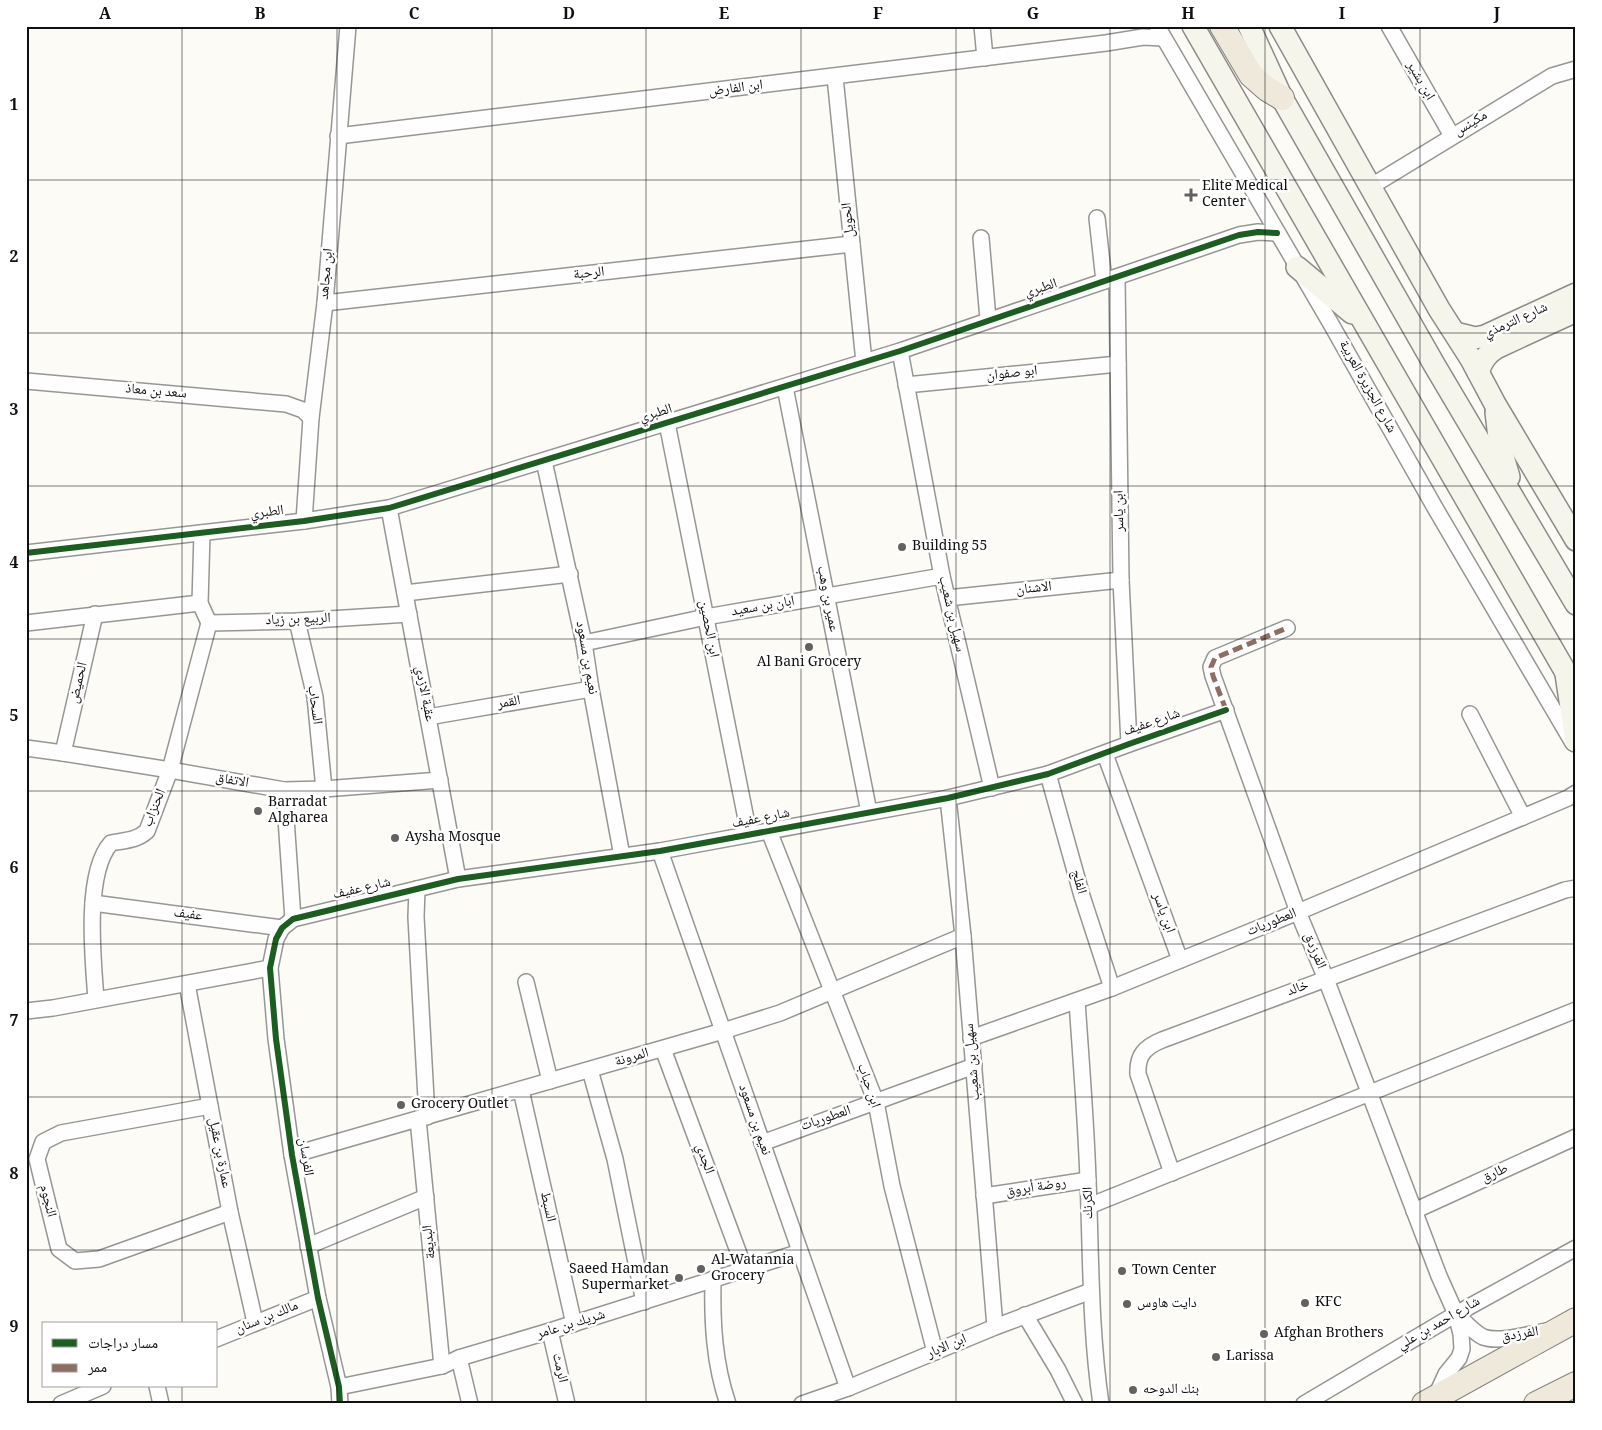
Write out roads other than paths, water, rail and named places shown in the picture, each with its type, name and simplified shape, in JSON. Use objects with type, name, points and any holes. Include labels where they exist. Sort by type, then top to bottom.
[{"type":"main road","name":"شارع الجزيرة العربية","points":[[1192,26],[1571,682]]},
{"type":"main road","points":[[1222,26],[1250,75],[1282,98]]},
{"type":"main road","points":[[1249,26],[1282,98],[1384,278],[1576,604]]},
{"type":"main road","points":[[1280,26],[1439,309],[1576,540]]},
{"type":"main road","points":[[1297,267],[1365,324]]},
{"type":"main road","points":[[1384,278],[1412,296],[1439,309]]},
{"type":"main road","name":"شارع الترمذي","points":[[1455,334],[1475,338],[1485,336],[1576,294]]},
{"type":"main road","name":"شارع الترمذي","points":[[1478,372],[1481,362],[1496,348],[1576,311]]},
{"type":"main road","points":[[1495,404],[1500,446],[1510,483],[1521,513]]},
{"type":"main road","points":[[1571,682],[1576,741]]},
{"type":"main road","points":[[1429,1401],[1569,1324]]},
{"type":"main road","points":[[1536,1404],[1572,1382]]},
{"type":"street","name":"ابن مجاهد","points":[[304,521],[311,418],[325,303],[348,26]]},
{"type":"street","points":[[982,26],[985,58]]},
{"type":"street","points":[[1133,39],[1145,26]]},
{"type":"street","name":"ابن بشير","points":[[1389,26],[1452,136]]},
{"type":"street","name":"ابن الفارض","points":[[338,136],[835,77],[1148,37],[1160,32]]},
{"type":"street","name":"شارع الجزيرة العربية","points":[[1160,32],[1576,748]]},
{"type":"street","name":"مكينس","points":[[1370,187],[1552,76],[1576,69]]},
{"type":"street","name":"الحويل","points":[[835,77],[864,362]]},
{"type":"street","name":"الطبري","points":[[1239,235],[1253,223],[1262,208]]},
{"type":"street","name":"ابن ياسر","points":[[1097,218],[1110,279],[1118,364],[1122,580],[1129,744]]},
{"type":"street","name":"الطبري","points":[[26,553],[304,521],[389,508],[900,351],[1239,235],[1258,232],[1277,234]]},
{"type":"street","points":[[981,238],[988,320]]},
{"type":"street","name":"الرحبة","points":[[325,303],[852,244]]},
{"type":"street","name":"سهيل بن شعيب","points":[[900,351],[942,576],[992,788]]},
{"type":"street","name":"ابو صفوان","points":[[906,385],[1118,364]]},
{"type":"street","name":"سعد بن معاذ","points":[[26,381],[286,404],[303,410],[311,418]]},
{"type":"street","name":"عمير بن وهب","points":[[785,386],[869,812]]},
{"type":"street","name":"سعد بن معاذ","points":[[286,404],[298,402],[315,389]]},
{"type":"street","name":"ابن الحصين","points":[[667,423],[749,834]]},
{"type":"street","name":"نعيم بن مسعود","points":[[544,461],[584,642],[622,856]]},
{"type":"street","name":"عقبة الازدي","points":[[389,508],[458,879]]},
{"type":"street","points":[[202,533],[200,603],[209,623]]},
{"type":"street","points":[[405,593],[570,574]]},
{"type":"street","name":"ابان بن سعيد","points":[[584,642],[706,617],[942,576]]},
{"type":"street","name":"الاشنان","points":[[948,598],[1122,580]]},
{"type":"street","points":[[26,623],[200,603]]},
{"type":"street","name":"الحميض","points":[[63,752],[95,614]]},
{"type":"street","name":"الربيع بن زياد","points":[[209,623],[297,621],[409,614]]},
{"type":"street","name":"السحاب","points":[[297,621],[315,697],[324,789]]},
{"type":"street","name":"الحنزاب","points":[[96,999],[92,935],[93,903],[98,871],[105,850],[111,843],[140,837],[147,831],[170,770],[209,623]]},
{"type":"street","name":"الفرزدق","points":[[1287,628],[1215,658],[1211,667],[1298,912],[1326,979],[1439,1276],[1456,1314],[1462,1341],[1461,1354],[1429,1401]]},
{"type":"street","name":"القمر","points":[[428,716],[591,689]]},
{"type":"street","name":"شارع عفيف","points":[[288,923],[458,879],[660,851],[948,798],[1048,774],[1226,710]]},
{"type":"street","points":[[1470,714],[1523,817]]},
{"type":"street","name":"الاتفاق","points":[[26,748],[63,752],[284,790],[324,789],[440,780]]},
{"type":"street","name":"ابن ياسر","points":[[1105,754],[1180,960]]},
{"type":"street","name":"الفلج","points":[[1048,774],[1082,896],[1112,988]]},
{"type":"street","name":"الفرسان","points":[[284,790],[288,923],[276,939],[270,968],[276,1039],[292,1155],[318,1298],[339,1386],[340,1404]]},
{"type":"street","name":"العطوريات","points":[[971,1038],[1112,988],[1573,796]]},
{"type":"street","name":"سهيل بن شعيب","points":[[948,798],[963,936],[995,1326]]},
{"type":"street","name":"ابن حباب","points":[[769,831],[876,1102],[892,1186],[935,1352]]},
{"type":"street","name":"نعيم بن مسعود","points":[[660,851],[848,1388]]},
{"type":"street","name":"خالد","points":[[1172,1173],[1138,1074],[1137,1062],[1145,1049],[1162,1040],[1556,893],[1576,888]]},
{"type":"street","name":"البديعة","points":[[417,889],[416,917],[426,1197],[442,1366]]},
{"type":"street","name":"عفيف","points":[[93,903],[288,923]]},
{"type":"street","name":"المرونة","points":[[292,1155],[663,1049],[780,1013],[963,936]]},
{"type":"street","points":[[26,1011],[270,968]]},
{"type":"street","points":[[526,982],[550,1081]]},
{"type":"street","name":"عمارة بن عقيل","points":[[186,984],[230,1212],[255,1322]]},
{"type":"street","name":"الكرنك","points":[[1077,1001],[1088,1180],[1091,1291],[1096,1371],[1101,1404]]},
{"type":"street","points":[[1089,1206],[1576,1010]]},
{"type":"street","name":"الجدي","points":[[663,1049],[745,1270]]},
{"type":"street","name":"العطوريات","points":[[762,1143],[974,1066]]},
{"type":"street","points":[[590,1070],[615,1159],[644,1302]]},
{"type":"street","name":"السبط","points":[[521,1090],[574,1324]]},
{"type":"street","name":"النجوم","points":[[210,1106],[61,1133],[43,1142],[37,1159],[59,1249],[75,1261],[99,1259],[230,1212]]},
{"type":"street","name":"طارق","points":[[1414,1211],[1576,1137]]},
{"type":"street","name":"روضة أبروق","points":[[984,1196],[1088,1180]]},
{"type":"street","points":[[308,1246],[426,1197]]},
{"type":"street","name":"شارع احمد بن علي","points":[[1304,1404],[1456,1314],[1576,1248]]},
{"type":"street","name":"شريك بن عامر","points":[[339,1386],[442,1366],[459,1358],[574,1324],[800,1252]]},
{"type":"street","points":[[713,1279],[712,1310],[714,1340],[718,1371],[728,1404]]},
{"type":"street","name":"ابن الابار","points":[[802,1404],[848,1388],[995,1326],[1091,1291]]},
{"type":"street","name":"مالك بن سنان","points":[[218,1338],[318,1298]]},
{"type":"street","name":"الفرزدق","points":[[1456,1314],[1477,1333],[1488,1338],[1504,1338],[1569,1324]]},
{"type":"street","points":[[1025,1315],[1076,1404]]},
{"type":"street","name":"الرمث","points":[[550,1331],[567,1404]]},
{"type":"street","points":[[459,1358],[470,1404]]},
{"type":"street","points":[[61,1404],[98,1388]]},
{"type":"street","points":[[157,1388],[161,1404]]},
{"type":"place","name":"Elite Medical Center","points":[[1191,195]]},
{"type":"place","name":"Building 55","points":[[902,547]]},
{"type":"place","name":"Al Bani Grocery","points":[[809,647]]},
{"type":"place","name":"Barradat Algharea","points":[[258,811]]},
{"type":"place","name":"Aysha Mosque","points":[[395,838]]},
{"type":"place","name":"Grocery Outlet","points":[[401,1105]]},
{"type":"place","name":"Al-Watannia Grocery","points":[[701,1269]]},
{"type":"place","name":"Town Center","points":[[1122,1271]]},
{"type":"place","name":"Saeed Hamdan Supermarket","points":[[679,1278]]},
{"type":"place","name":"KFC","points":[[1305,1303]]},
{"type":"place","name":"دايت هاوس","points":[[1127,1304]]},
{"type":"place","name":"Afghan Brothers","points":[[1264,1334]]},
{"type":"place","name":"Larissa","points":[[1216,1357]]},
{"type":"place","name":"بنك الدوحه","points":[[1133,1390]]}]
